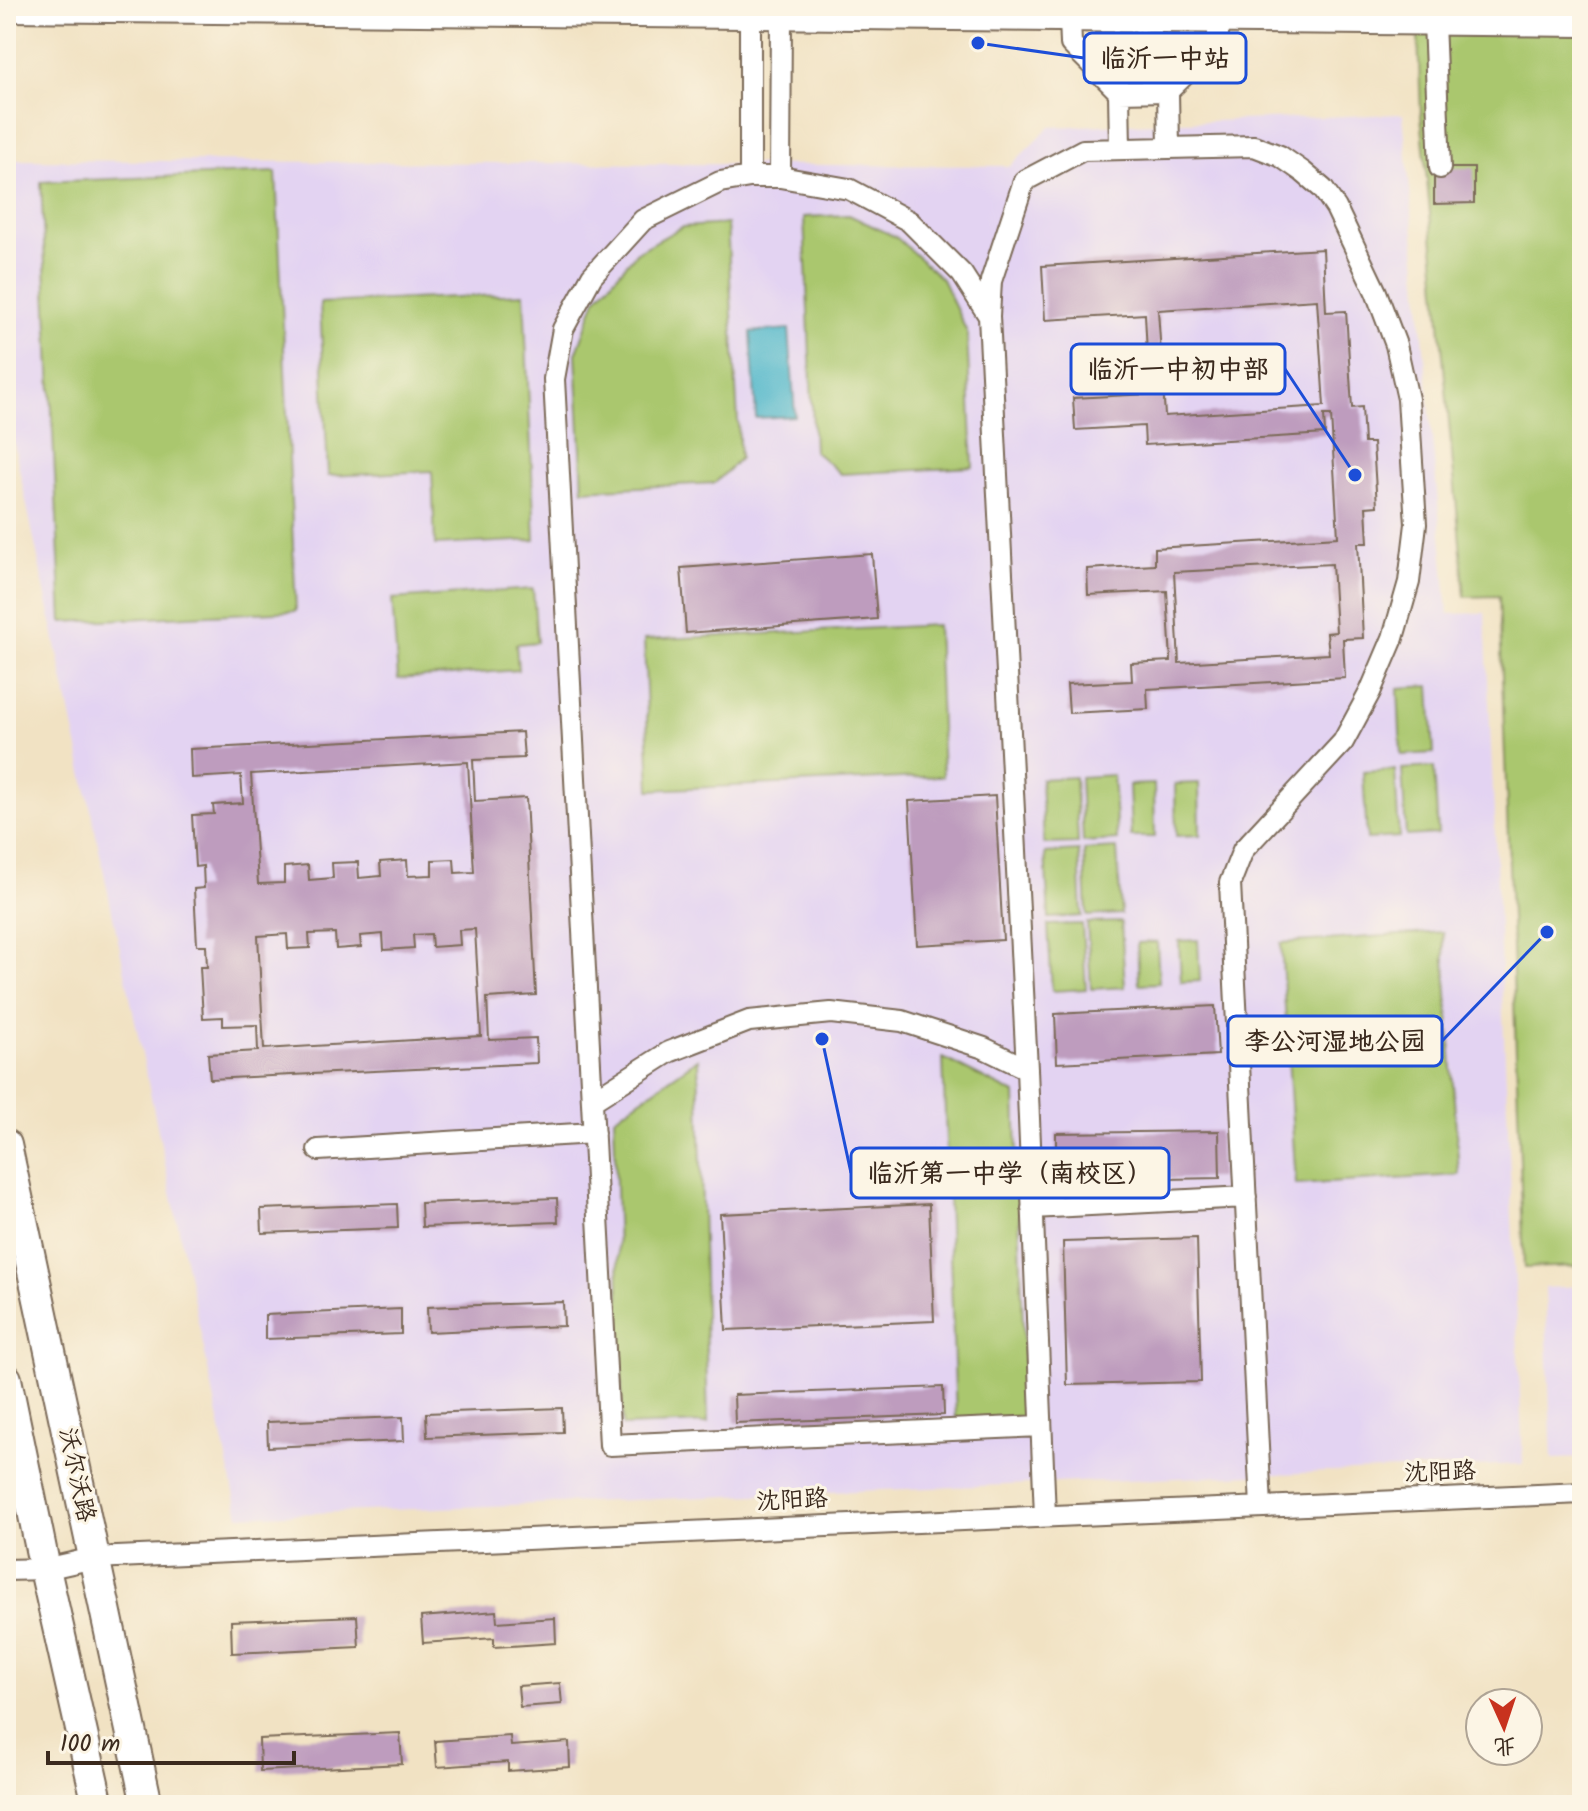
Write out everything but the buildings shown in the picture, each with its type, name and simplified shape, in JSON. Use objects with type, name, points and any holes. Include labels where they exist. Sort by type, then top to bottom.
[{"type":"highway","name":"沃尔沃路","points":[[6,1145],[147,1805]]},
{"type":"highway","name":"沃尔沃路","points":[[6,1379],[98,1805]]},
{"type":"main road","points":[[6,8],[1582,23]]},
{"type":"street","points":[[750,15],[750,177]]},
{"type":"street","points":[[780,177],[781,16]]},
{"type":"street","points":[[1070,18],[1071,44],[1119,92],[1120,149]]},
{"type":"street","points":[[1119,92],[1168,91],[1218,42],[1218,20]]},
{"type":"street","points":[[1434,22],[1440,168]]},
{"type":"street","points":[[1168,91],[1169,148]]},
{"type":"street","points":[[1045,1516],[1027,1069],[989,316],[991,281],[1024,181],[1083,150],[1254,146],[1280,156],[1303,172],[1323,189],[1336,208],[1376,292],[1396,345],[1408,399],[1416,524],[1409,582],[1393,638],[1370,692],[1343,742],[1243,850],[1230,883],[1261,1507]]},
{"type":"street","points":[[989,316],[962,274],[909,221],[849,189],[780,177],[750,177],[720,182],[643,220],[592,276],[563,329],[554,379],[610,1445],[1041,1426]]},
{"type":"street","points":[[592,1101],[669,1052],[749,1021],[831,1013],[902,1021],[984,1048],[1027,1069]]},
{"type":"street","points":[[318,1150],[594,1133]]},
{"type":"street","points":[[1032,1208],[1246,1197]]},
{"type":"street","name":"沈阳路","points":[[6,1570],[45,1569],[94,1558],[1582,1493]]},
{"type":"shaded area","points":[[1403,114],[1448,614],[1485,613],[1523,1464],[239,1516],[6,406],[6,160],[1010,166],[1050,127]]},
{"type":"shaded area","points":[[1582,1286],[1582,1458],[1552,1459],[1545,1288]]},
{"type":"green space","points":[[1417,6],[1582,6],[1582,1266],[1524,1268],[1499,596],[1465,597],[1421,115]]},
{"type":"green space","points":[[276,172],[296,611],[62,622],[41,182]]},
{"type":"green space","points":[[849,215],[896,237],[942,279],[967,332],[973,467],[841,474],[814,451],[804,217]]},
{"type":"green space","points":[[727,224],[740,458],[715,483],[583,490],[576,354],[596,299],[637,252],[682,227]]},
{"type":"green space","points":[[524,294],[535,540],[435,545],[432,471],[328,476],[320,303]]},
{"type":"green space","points":[[533,589],[537,642],[516,644],[518,670],[398,679],[392,599]]},
{"type":"green space","points":[[937,625],[943,776],[650,790],[644,640]]},
{"type":"green space","points":[[1430,686],[1434,753],[1401,755],[1398,688]]},
{"type":"green space","points":[[1434,767],[1438,834],[1406,836],[1402,769]]},
{"type":"green space","points":[[1395,770],[1399,837],[1367,839],[1363,772]]},
{"type":"green space","points":[[1113,775],[1117,840],[1083,842],[1080,777]]},
{"type":"green space","points":[[1075,777],[1078,843],[1044,844],[1041,779]]},
{"type":"green space","points":[[1199,783],[1200,835],[1176,836],[1175,784]]},
{"type":"green space","points":[[1154,784],[1155,837],[1131,837],[1129,785]]},
{"type":"green space","points":[[1117,848],[1121,914],[1087,916],[1084,850]]},
{"type":"green space","points":[[1079,851],[1082,916],[1049,918],[1045,853]]},
{"type":"green space","points":[[1121,922],[1125,987],[1091,989],[1087,923]]},
{"type":"green space","points":[[1082,924],[1086,989],[1052,991],[1048,925]]},
{"type":"green space","points":[[1443,932],[1459,1175],[1296,1185],[1281,943]]},
{"type":"green space","points":[[1198,940],[1200,981],[1181,982],[1179,941]]},
{"type":"green space","points":[[1157,942],[1159,983],[1139,984],[1137,943]]},
{"type":"green space","points":[[943,1058],[1015,1094],[1026,1417],[956,1419]]},
{"type":"green space","points":[[698,1059],[708,1423],[623,1426],[614,1118]]},
{"type":"water","points":[[789,329],[795,416],[756,418],[751,332]]},
{"type":"place","name":"临沂一中站","points":[[978,43]]},
{"type":"place","name":"临沂一中初中部","points":[[1355,475]]},
{"type":"place","name":"李公河湿地公园","points":[[1547,932]]},
{"type":"place","name":"临沂第一中学（南校区）","points":[[822,1039]]}]
